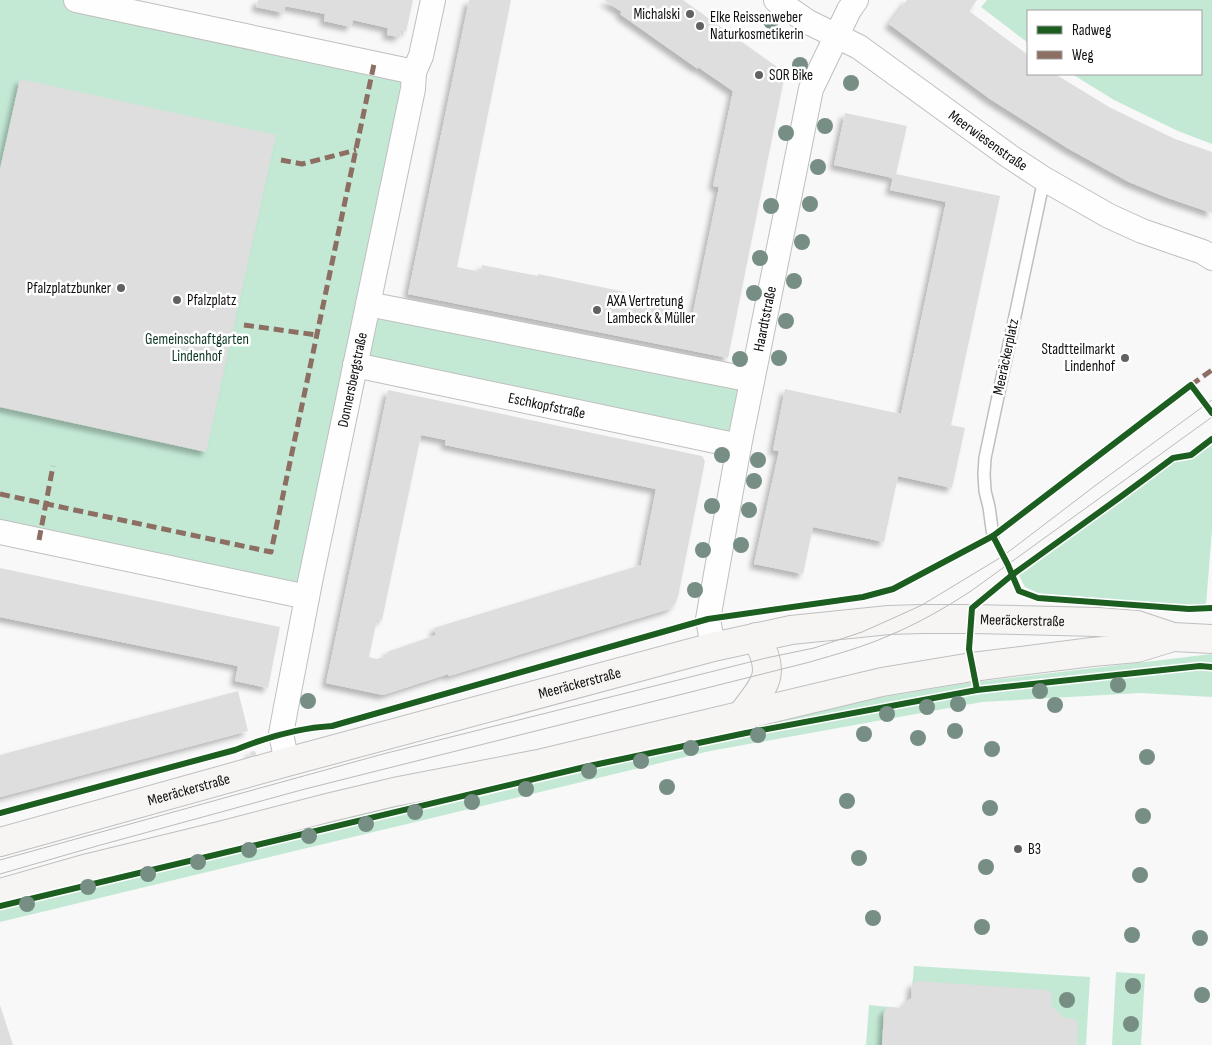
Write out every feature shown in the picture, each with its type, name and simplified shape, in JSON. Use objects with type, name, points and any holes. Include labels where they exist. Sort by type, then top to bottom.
[{"type":"street","points":[[76,0],[414,72]]},
{"type":"street","name":"Donnersbergstraße","points":[[287,762],[281,734],[307,597],[413,89],[414,72],[420,56],[432,0]]},
{"type":"street","name":"Meerwiesenstraße","points":[[776,0],[808,22],[859,47],[1009,156],[1044,179],[1109,216],[1142,231],[1203,252],[1212,258]]},
{"type":"street","name":"Haardtstraße","points":[[713,647],[708,619],[739,446],[811,89],[849,10],[856,0]]},
{"type":"street","points":[[368,304],[752,380]]},
{"type":"street","name":"Eschkopfstraße","points":[[355,365],[739,446]]},
{"type":"street","points":[[0,532],[307,597]]},
{"type":"street","name":"Meeräckerstraße","points":[[0,842],[713,647],[791,630],[890,620],[1098,622],[1137,625],[1173,637],[1212,639]]},
{"type":"street","points":[[741,716],[763,688],[768,672],[766,658],[756,637]]},
{"type":"street","name":"Meeräckerstraße","points":[[0,893],[88,868],[327,808],[394,792],[538,764],[882,682],[972,666],[1137,648],[1173,637]]},
{"type":"lane","name":"Meeräckerplatz","points":[[992,536],[989,506],[985,491],[985,458],[1044,179]]},
{"type":"green space","name":"Pfalzplatz","points":[[0,0],[76,0],[414,72],[368,304],[752,380],[739,446],[355,365],[304,589],[0,525]]},
{"type":"green space","points":[[987,0],[1212,0],[1212,144],[1178,131],[1114,100],[1074,75],[1202,75],[1202,10],[1027,10],[1027,42],[981,7]]},
{"type":"green space","points":[[1212,443],[1212,530],[1206,605],[1189,606],[1038,593],[1025,587],[1019,575],[1030,563],[1174,460],[1192,457]]},
{"type":"green space","points":[[1212,654],[1212,697],[1140,693],[982,702],[710,751],[0,922],[0,898],[764,717],[967,683]]},
{"type":"green space","points":[[914,966],[1090,977],[1086,1045],[866,1045],[869,1005],[900,1008],[911,998]]},
{"type":"green space","points":[[1116,972],[1145,974],[1141,1045],[1112,1045]]},
{"type":"building","points":[[258,0],[413,0],[406,32],[401,30],[400,37],[387,35],[388,28],[353,20],[351,27],[324,21],[325,14],[285,6],[284,13],[256,7]]},
{"type":"building","points":[[469,0],[511,0],[457,267],[481,272],[482,265],[538,276],[538,274],[625,292],[623,299],[693,313],[719,187],[713,186],[733,91],[698,67],[698,69],[620,14],[622,12],[604,0],[683,0],[780,69],[784,79],[728,358],[408,294]]},
{"type":"building","points":[[907,0],[977,0],[969,11],[1027,54],[1027,75],[1057,75],[1109,107],[1175,139],[1212,152],[1212,213],[1129,182],[1069,149],[990,99],[889,24]]},
{"type":"building","name":"Pfalzplatzbunker","points":[[20,79],[276,135],[206,452],[0,407],[0,169]]},
{"type":"building","points":[[845,113],[907,126],[896,174],[1000,196],[951,425],[965,428],[952,488],[898,476],[884,542],[813,527],[803,574],[754,564],[779,451],[773,450],[785,389],[901,414],[946,202],[890,190],[893,178],[834,165]]},
{"type":"building","points":[[388,390],[702,456],[705,461],[678,597],[675,604],[669,609],[383,695],[326,683]],"holes":[[[421,435],[446,440],[445,445],[656,489],[641,565],[434,628],[436,635],[387,652],[388,656],[377,659],[369,657],[377,619],[382,620]]]},
{"type":"building","points":[[0,568],[280,627],[268,688],[235,681],[238,666],[0,617]]},
{"type":"building","points":[[238,691],[248,731],[0,797],[0,755]]},
{"type":"building","points":[[253,751],[256,754],[253,757],[250,754]]},
{"type":"building","points":[[918,981],[1048,990],[1052,994],[1051,1005],[1064,1018],[1074,1018],[1078,1023],[1077,1045],[882,1045],[884,1012],[888,1007],[900,1008],[911,998],[912,984]]},
{"type":"building","points":[[0,1005],[13,1045],[0,1045]]},
{"type":"tram line","points":[[0,860],[383,754],[766,658],[814,648],[862,632],[922,605],[1003,556],[1212,400]]},
{"type":"tram line","points":[[0,874],[305,789],[810,662],[869,644],[920,621],[971,591],[1212,417]]},
{"type":"marked path","points":[[0,494],[271,552],[374,64]]},
{"type":"marked path","points":[[281,160],[302,164],[356,150]]},
{"type":"marked path","points":[[244,325],[317,335]]},
{"type":"marked path","points":[[1191,385],[1212,370]]},
{"type":"marked path","points":[[39,540],[53,466]]},
{"type":"cycle path","points":[[0,813],[235,750],[282,734],[332,726],[708,619],[863,597],[893,589],[993,536],[1191,385],[1212,413]]},
{"type":"cycle path","points":[[977,690],[969,649],[972,608],[1012,575],[1173,458],[1191,455],[1212,439]]},
{"type":"cycle path","points":[[993,536],[1019,591],[1038,598],[1189,609],[1212,608]]},
{"type":"cycle path","points":[[0,906],[589,766],[746,733],[977,690],[1200,666],[1212,667]]},
{"type":"place","name":"Michalski","points":[[690,14]]},
{"type":"place","name":"Elke Reissenweber Naturkosmetikerin","points":[[700,26]]},
{"type":"place","name":"SOR Bike","points":[[759,75]]},
{"type":"place","name":"Pfalzplatzbunker","points":[[121,288]]},
{"type":"place","name":"Pfalzplatz","points":[[177,300]]},
{"type":"place","name":"AXA Vertretung Lambeck & Müller","points":[[597,310]]},
{"type":"place","name":"Stadtteilmarkt Lindenhof","points":[[1125,358]]},
{"type":"place","name":"B3","points":[[1018,849]]},
{"type":"park label","name":"Gemeinschaftgarten Lindenhof","points":[[197,348]]}]
